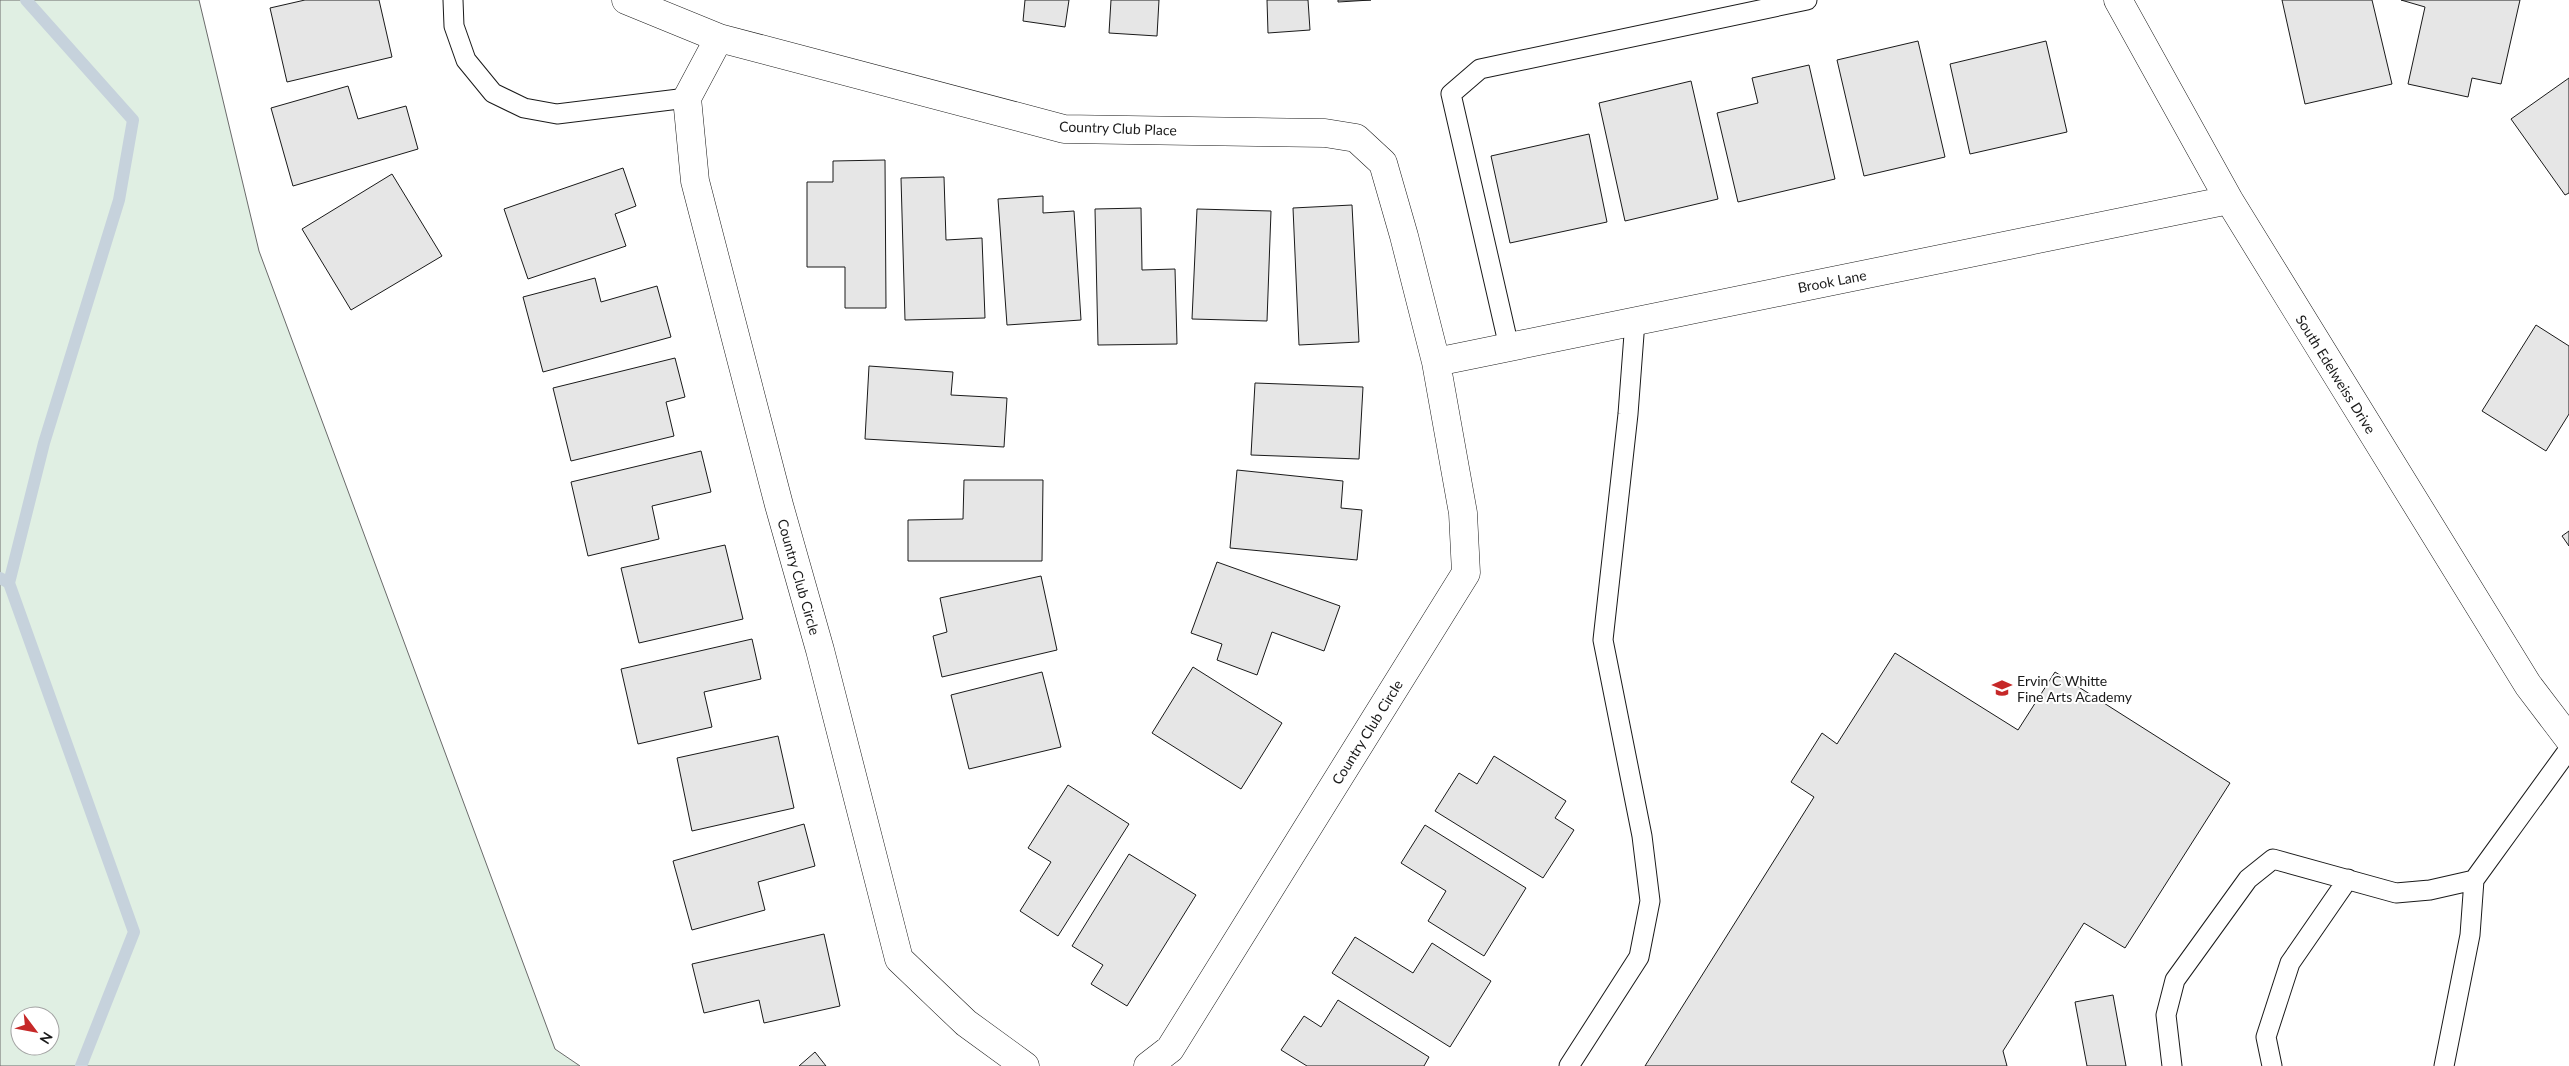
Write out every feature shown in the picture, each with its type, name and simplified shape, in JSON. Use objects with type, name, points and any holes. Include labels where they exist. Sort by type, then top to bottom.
[{"type":"street","name":"Country Club Place","points":[[626,0],[719,38],[1064,129],[1325,132],[1356,138],[1383,163],[1404,236],[1436,362]]},
{"type":"street","name":"South Edelweiss Drive","points":[[2118,0],[2229,200],[2528,685],[2569,739]]},
{"type":"street","points":[[688,98],[719,38]]},
{"type":"street","name":"Country Club Circle","points":[[688,98],[695,180],[778,505],[820,650],[899,959],[966,1023],[1025,1066]]},
{"type":"street","name":"Brook Lane","points":[[1436,362],[2229,200]]},
{"type":"street","name":"Country Club Circle","points":[[1148,1066],[1170,1049],[1466,573],[1463,513],[1436,362]]},
{"type":"lane","points":[[453,0],[454,26],[466,60],[493,93],[524,108],[557,114],[688,98]]},
{"type":"lane","points":[[1509,347],[1451,94],[1480,69],[1807,0]]},
{"type":"lane","points":[[1569,1066],[1639,958],[1650,901],[1642,836],[1603,640],[1628,414],[1635,321]]},
{"type":"lane","points":[[2444,1066],[2470,935],[2474,880],[2569,749]]},
{"type":"lane","points":[[2172,1066],[2166,1015],[2175,980],[2248,879],[2273,859],[2396,893],[2430,890],[2474,880]]},
{"type":"lane","points":[[2272,1066],[2266,1037],[2290,964],[2348,879]]},
{"type":"green space","points":[[0,0],[199,0],[259,251],[555,1049],[580,1066],[0,1066]]},
{"type":"building","points":[[305,0],[379,0],[392,57],[287,82],[270,8]]},
{"type":"building","points":[[1025,0],[1069,0],[1065,27],[1023,21]]},
{"type":"building","points":[[1111,0],[1159,0],[1157,36],[1109,33]]},
{"type":"building","points":[[1267,0],[1308,0],[1310,30],[1268,33]]},
{"type":"building","points":[[1338,0],[1371,0],[1338,2]]},
{"type":"building","points":[[2282,0],[2372,0],[2392,84],[2305,104]]},
{"type":"building","points":[[2401,0],[2520,0],[2501,84],[2472,78],[2468,97],[2408,84],[2425,7]]},
{"type":"building","points":[[1918,41],[1945,157],[1864,176],[1837,60]]},
{"type":"building","points":[[2046,41],[2067,132],[1970,154],[1950,64]]},
{"type":"building","points":[[1809,65],[1835,179],[1738,202],[1717,113],[1758,103],[1752,78]]},
{"type":"building","points":[[2569,78],[2569,193],[2565,195],[2511,119]]},
{"type":"building","points":[[1691,81],[1718,199],[1625,221],[1599,103]]},
{"type":"building","points":[[348,86],[358,119],[406,106],[418,149],[293,186],[271,108]]},
{"type":"building","points":[[1589,134],[1607,222],[1510,243],[1491,156]]},
{"type":"building","points":[[885,160],[886,308],[845,308],[845,267],[807,267],[807,182],[833,182],[833,161]]},
{"type":"building","points":[[623,168],[636,206],[615,214],[626,246],[528,279],[504,209]]},
{"type":"building","points":[[392,174],[442,256],[351,310],[302,229]]},
{"type":"building","points":[[944,177],[946,240],[982,238],[985,318],[905,320],[901,178]]},
{"type":"building","points":[[1043,196],[1043,213],[1074,211],[1081,320],[1007,325],[998,199]]},
{"type":"building","points":[[1352,205],[1359,342],[1299,345],[1293,208]]},
{"type":"building","points":[[1141,208],[1142,270],[1175,269],[1177,344],[1098,345],[1095,209]]},
{"type":"building","points":[[1197,209],[1271,211],[1267,321],[1192,319]]},
{"type":"building","points":[[595,278],[601,302],[657,286],[671,337],[543,372],[523,297]]},
{"type":"building","points":[[2536,325],[2569,346],[2569,414],[2546,451],[2482,411]]},
{"type":"building","points":[[675,358],[685,397],[666,402],[674,436],[571,461],[553,388]]},
{"type":"building","points":[[869,366],[953,372],[951,395],[1007,398],[1004,447],[865,439]]},
{"type":"building","points":[[1255,383],[1363,387],[1359,459],[1251,455]]},
{"type":"building","points":[[701,451],[711,492],[652,506],[659,539],[588,556],[571,482]]},
{"type":"building","points":[[1237,470],[1343,481],[1341,508],[1362,510],[1357,560],[1230,548]]},
{"type":"building","points":[[964,480],[1043,480],[1042,561],[908,561],[908,520],[963,519]]},
{"type":"building","points":[[2569,531],[2569,546],[2562,536]]},
{"type":"building","points":[[725,545],[743,619],[639,643],[621,568]]},
{"type":"building","points":[[1217,562],[1340,606],[1324,651],[1272,632],[1257,675],[1217,660],[1222,644],[1191,633]]},
{"type":"building","points":[[1041,576],[1057,650],[942,677],[933,636],[947,632],[940,598]]},
{"type":"building","points":[[752,639],[761,679],[704,692],[712,727],[638,744],[621,669]]},
{"type":"building","points":[[1895,653],[2018,730],[2055,672],[2230,783],[2125,948],[2084,923],[2003,1051],[2007,1066],[1645,1066],[1814,797],[1791,782],[1822,733],[1837,744]]},
{"type":"building","points":[[1193,667],[1282,723],[1241,789],[1152,733]]},
{"type":"building","points":[[1042,672],[1061,747],[969,769],[951,695]]},
{"type":"building","points":[[778,736],[794,808],[692,831],[677,758]]},
{"type":"building","points":[[1494,756],[1566,801],[1555,818],[1574,830],[1543,878],[1435,811],[1459,773],[1477,784]]},
{"type":"building","points":[[1068,785],[1129,824],[1058,936],[1020,911],[1051,862],[1028,848]]},
{"type":"building","points":[[804,824],[815,866],[758,882],[765,910],[692,930],[673,861]]},
{"type":"building","points":[[1425,825],[1526,888],[1484,956],[1428,921],[1446,891],[1401,863]]},
{"type":"building","points":[[1129,854],[1196,895],[1127,1006],[1091,984],[1103,965],[1072,946]]},
{"type":"building","points":[[824,934],[840,1006],[764,1023],[759,1000],[704,1013],[692,964]]},
{"type":"building","points":[[1355,937],[1413,973],[1432,943],[1491,981],[1450,1047],[1332,973]]},
{"type":"building","points":[[2113,995],[2126,1066],[2087,1066],[2075,1002]]},
{"type":"building","points":[[1338,1000],[1429,1057],[1424,1066],[1307,1066],[1281,1050],[1304,1016],[1321,1027]]},
{"type":"building","points":[[815,1052],[826,1066],[799,1066]]},
{"type":"waterway","points":[[9,583],[44,443],[119,200],[133,120],[26,0]]},
{"type":"waterway","points":[[0,578],[9,583],[134,932],[81,1066]]},
{"type":"place","name":"Ervin C Whitte Fine Arts Academy","points":[[2002,688]]}]
